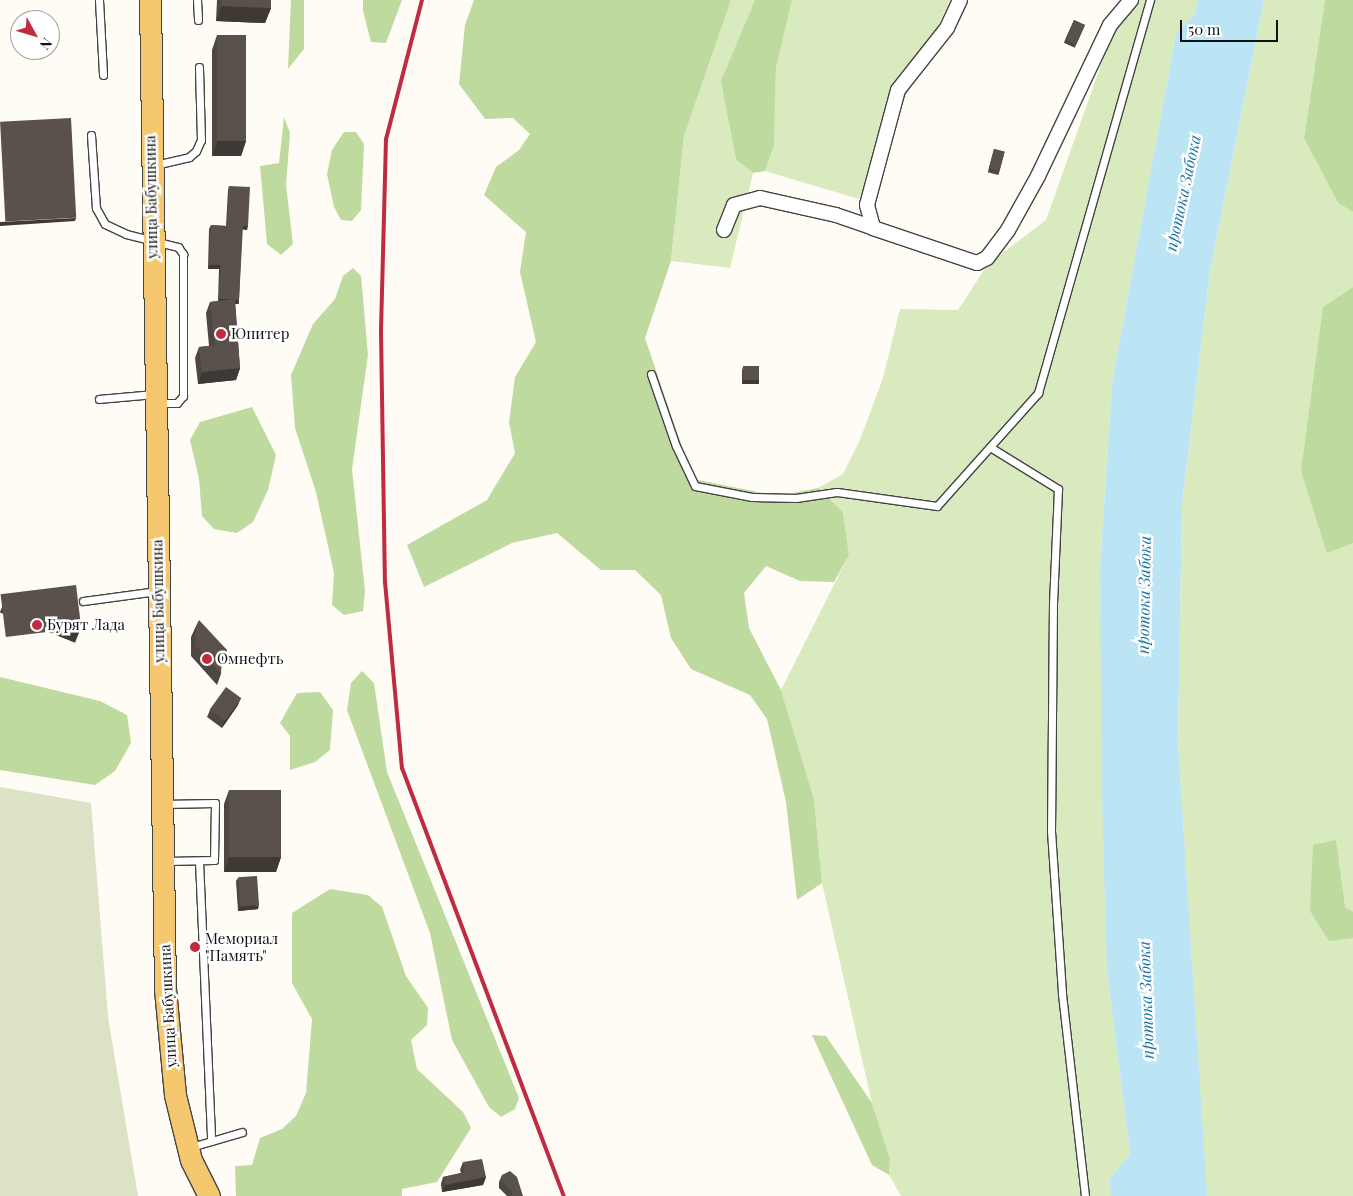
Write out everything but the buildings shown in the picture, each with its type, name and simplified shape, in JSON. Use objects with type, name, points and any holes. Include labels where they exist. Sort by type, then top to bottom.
[{"type":"main road","name":"улица Бабушкина","points":[[150,0],[151,242],[168,1048],[188,1147],[210,1196]]},
{"type":"street","points":[[873,228],[867,205],[898,90],[947,28],[960,0]]},
{"type":"street","points":[[724,230],[734,205],[760,198],[836,215],[977,263],[987,258],[1008,230],[1038,176],[1110,25],[1131,0]]},
{"type":"lane","points":[[99,0],[103,75]]},
{"type":"lane","points":[[197,0],[198,20]]},
{"type":"lane","points":[[651,374],[676,446],[695,486],[752,497],[796,498],[837,492],[937,506],[1038,393],[1150,0]]},
{"type":"lane","points":[[150,166],[189,157],[196,150],[201,140],[199,67]]},
{"type":"lane","points":[[91,135],[96,208],[105,224],[151,242],[178,247],[183,254],[183,396],[177,402],[154,399],[99,399]]},
{"type":"lane","points":[[990,447],[1058,489],[1053,603],[1052,831],[1062,994],[1085,1196]]},
{"type":"lane","points":[[83,601],[158,591]]},
{"type":"lane","points":[[162,804],[215,803],[214,860],[163,861]]},
{"type":"lane","points":[[199,861],[211,1141]]},
{"type":"lane","points":[[188,1147],[242,1132]]},
{"type":"green space","points":[[291,0],[304,0],[304,49],[288,69]]},
{"type":"green space","points":[[363,0],[402,0],[386,43],[371,42],[363,11]]},
{"type":"green space","points":[[474,0],[731,0],[684,136],[671,261],[645,338],[693,479],[777,496],[818,488],[843,512],[849,555],[834,582],[800,581],[766,566],[744,593],[749,628],[781,690],[814,799],[822,883],[797,900],[786,802],[767,719],[750,695],[691,669],[671,638],[661,595],[635,570],[601,570],[557,533],[512,543],[424,587],[407,545],[487,500],[515,453],[509,422],[515,377],[536,342],[520,272],[526,232],[484,195],[496,167],[519,150],[530,134],[513,118],[485,119],[459,84],[465,25]]},
{"type":"green space","points":[[731,0],[755,0],[745,24],[729,123],[736,160],[753,173],[730,268],[671,261],[684,136]]},
{"type":"green space","points":[[755,0],[792,0],[776,68],[774,146],[765,171],[753,173],[736,160],[721,81]]},
{"type":"green space","points":[[792,0],[950,0],[859,199],[765,171],[774,146],[776,68]]},
{"type":"green space","points":[[1124,0],[1198,0],[1194,15],[1176,33],[1112,383],[1100,568],[1107,972],[1130,1154],[1109,1179],[1111,1196],[901,1196],[889,1175],[890,1159],[872,1103],[822,883],[814,799],[781,690],[849,555],[843,512],[818,488],[843,474],[860,440],[883,378],[900,309],[958,310],[988,264],[1046,220]]},
{"type":"green space","points":[[1264,0],[1325,0],[1304,138],[1338,203],[1353,212],[1353,287],[1323,307],[1327,552],[1353,543],[1353,1196],[1207,1196],[1206,1191],[1178,741],[1182,505],[1210,271]]},
{"type":"green space","points":[[1325,0],[1353,0],[1353,212],[1338,203],[1304,138]]},
{"type":"green space","points":[[284,117],[290,133],[286,185],[293,244],[281,255],[267,244],[260,166],[279,163]]},
{"type":"green space","points":[[344,132],[356,132],[364,144],[361,210],[352,221],[341,220],[334,207],[327,174],[332,150]]},
{"type":"green space","points":[[353,268],[361,276],[368,355],[352,469],[365,591],[363,611],[344,615],[332,605],[334,573],[316,492],[295,428],[291,375],[313,324],[335,299],[343,276]]},
{"type":"green space","points":[[1353,287],[1353,543],[1327,553],[1301,471],[1323,307]]},
{"type":"green space","points":[[252,407],[276,455],[268,490],[253,522],[237,533],[214,529],[202,516],[199,479],[190,440],[200,422]]},
{"type":"green space","points":[[362,671],[374,683],[387,772],[519,1098],[515,1109],[501,1117],[489,1107],[452,1040],[430,933],[347,710],[351,683]]},
{"type":"green space","points":[[0,677],[100,701],[127,715],[131,743],[115,771],[95,785],[0,770]]},
{"type":"green space","points":[[320,692],[333,710],[330,750],[315,762],[290,770],[290,736],[280,723],[297,693]]},
{"type":"green space","points":[[0,787],[91,803],[108,1017],[138,1196],[0,1196]]},
{"type":"green space","points":[[1336,840],[1345,907],[1353,912],[1353,938],[1329,941],[1310,911],[1313,845]]},
{"type":"green space","points":[[330,889],[368,895],[382,907],[406,976],[428,1008],[427,1025],[411,1040],[417,1069],[463,1112],[471,1128],[437,1182],[402,1189],[402,1196],[236,1196],[235,1166],[252,1165],[260,1138],[282,1129],[296,1116],[306,1093],[312,1019],[292,983],[292,913]]},
{"type":"green space","points":[[812,1035],[826,1036],[872,1103],[890,1159],[889,1175],[872,1165]]},
{"type":"water","name":"протока Забока","points":[[1198,0],[1264,0],[1210,271],[1182,505],[1178,741],[1207,1196],[1111,1196],[1109,1179],[1130,1154],[1107,972],[1102,796],[1100,568],[1112,383],[1176,33],[1194,15]]},
{"type":"railway","points":[[422,0],[386,139],[381,332],[385,582],[402,768],[564,1196]]},
{"type":"place","name":"Юпитер","points":[[221,334]]},
{"type":"place","name":"Бурят Лада","points":[[37,625]]},
{"type":"place","name":"Омнефть","points":[[207,659]]},
{"type":"place","name":"Мемориал \"Память\"","points":[[195,947]]}]
